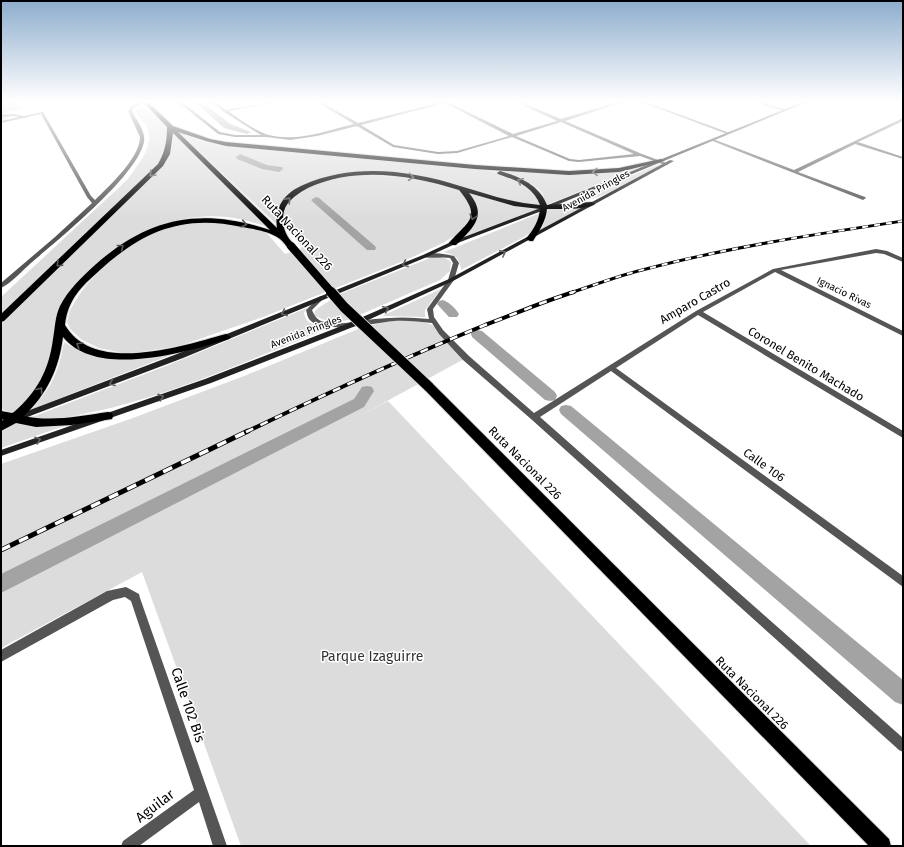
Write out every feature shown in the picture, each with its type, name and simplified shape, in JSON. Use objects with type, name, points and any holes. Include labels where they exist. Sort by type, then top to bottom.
[{"type":"highway","points":[[1,319],[130,197],[160,165],[168,154],[170,142]]},
{"type":"highway","name":"Ruta Nacional 226","points":[[186,142],[282,236],[344,307],[428,386],[882,846]]},
{"type":"highway","points":[[215,142],[226,144],[475,167],[577,173],[619,170],[664,163]]},
{"type":"highway","points":[[475,167],[510,176],[528,184],[538,192],[545,208],[539,227],[530,239]]},
{"type":"highway","points":[[1,428],[14,419],[33,400],[47,381],[54,364],[60,325],[65,305],[72,295],[105,259],[127,242],[156,228],[186,220],[227,221],[261,228],[282,236],[280,222],[281,210],[287,199],[310,184],[323,179],[356,173],[385,174],[429,180],[498,201],[545,208],[592,204]]},
{"type":"highway","points":[[452,243],[471,225],[475,216],[475,208],[470,198],[461,189]]},
{"type":"highway","points":[[60,325],[71,340],[86,349],[106,355],[138,356],[185,349],[226,337]]},
{"type":"highway","points":[[1,415],[36,423],[72,421],[108,416]]},
{"type":"main road","name":"Avenida Pringles","points":[[1,453],[208,381],[351,325],[451,280],[530,239],[664,163],[709,142]]},
{"type":"main road","name":"Avenida Pringles","points":[[1,424],[173,359],[425,256],[452,243],[664,163]]},
{"type":"street","points":[[58,142],[86,192],[95,203]]},
{"type":"street","points":[[1,286],[95,203],[123,175],[140,148],[142,142]]},
{"type":"street","points":[[385,142],[393,146],[438,153],[457,152],[494,142]]},
{"type":"street","points":[[526,142],[569,160],[579,161],[640,155]]},
{"type":"street","points":[[609,142],[640,155],[664,163]]},
{"type":"street","points":[[716,142],[863,198]]},
{"type":"street","points":[[794,172],[859,142]]},
{"type":"street","points":[[856,143],[903,158]]},
{"type":"street","name":"Amparo Castro","points":[[534,417],[698,312],[775,270],[876,251],[885,252],[903,260]]},
{"type":"street","points":[[425,256],[443,255],[452,257],[456,263],[451,280],[430,310],[433,322],[466,358],[903,746]]},
{"type":"street","name":"Ignacio Rivas","points":[[775,270],[903,334]]},
{"type":"street","points":[[321,298],[310,310],[310,316],[313,320],[328,324],[351,325],[371,321],[397,319],[433,322]]},
{"type":"street","name":"Coronel Benito Machado","points":[[698,312],[903,435]]},
{"type":"street","name":"Calle 106","points":[[611,368],[903,582]]},
{"type":"street","name":"Calle 102 Bis","points":[[1,656],[111,595],[126,592],[135,598],[220,846]]},
{"type":"street","name":"Aguilar","points":[[128,846],[202,792]]},
{"type":"green space","points":[[149,142],[167,142],[162,158],[156,167],[1,315],[1,297],[127,180],[141,160]]},
{"type":"green space","points":[[173,142],[181,142],[266,226],[242,219],[227,217],[208,216],[189,218],[153,228],[136,235],[120,245],[105,256],[83,276],[63,301],[56,323],[47,370],[44,378],[35,391],[13,413],[1,409],[1,323],[161,169],[170,155]]},
{"type":"green space","points":[[189,142],[208,142],[250,149],[481,169],[509,176],[522,182],[534,192],[540,205],[499,200],[432,179],[361,172],[321,178],[302,185],[288,193],[278,208],[275,223]]},
{"type":"green space","points":[[659,164],[662,165],[613,191],[588,200],[561,205]]},
{"type":"green space","points":[[638,168],[546,205],[542,193],[534,185],[496,170],[593,174]]},
{"type":"green space","points":[[361,175],[416,179],[446,185],[465,196],[473,213],[470,222],[457,234],[443,243],[406,260],[263,317],[179,346],[123,353],[99,348],[82,340],[70,329],[67,322],[70,310],[89,282],[124,248],[154,231],[189,222],[225,222],[265,231],[285,254],[302,248],[285,221],[284,210],[289,200],[298,192],[311,186],[338,178]]},
{"type":"green space","points":[[471,194],[493,201],[537,209],[463,237],[478,217],[478,207]]},
{"type":"green space","points":[[583,207],[542,229],[548,210]]},
{"type":"green space","points":[[540,213],[535,229],[524,237],[461,270],[458,260],[451,254],[444,252]]},
{"type":"green space","points":[[430,258],[445,258],[451,262],[450,271],[440,280],[348,320],[330,321],[314,315],[318,308],[340,294]]},
{"type":"green space","points":[[441,289],[425,310],[425,317],[382,316]]},
{"type":"green space","points":[[307,308],[304,313],[307,321],[317,326],[329,328],[200,380],[134,402],[54,419],[39,420],[32,417],[166,366]]},
{"type":"green space","name":"Parque Izaguirre","points":[[392,321],[416,321],[434,326],[444,334],[466,358],[354,419],[388,401],[811,846],[241,846],[142,572],[1,648],[1,464],[133,418],[244,376],[363,327]]},
{"type":"green space","points":[[64,342],[77,350],[104,358],[118,359],[147,357],[176,353],[32,409],[45,393],[54,378]]},
{"type":"green space","points":[[11,423],[40,426],[70,424],[1,448],[1,431]]},
{"type":"waterway","points":[[240,157],[265,167],[279,169]]},
{"type":"waterway","points":[[316,200],[371,248]]},
{"type":"waterway","points":[[443,304],[453,314]]},
{"type":"waterway","points":[[477,334],[550,396]]},
{"type":"waterway","points":[[1,584],[359,403],[367,391]]},
{"type":"waterway","points":[[566,410],[903,694]]},
{"type":"railway","points":[[570,293],[636,271],[710,254],[806,236],[903,221]]},
{"type":"railway","points":[[246,432],[425,350],[541,303],[574,292]]},
{"type":"railway","points":[[1,550],[248,431]]}]
